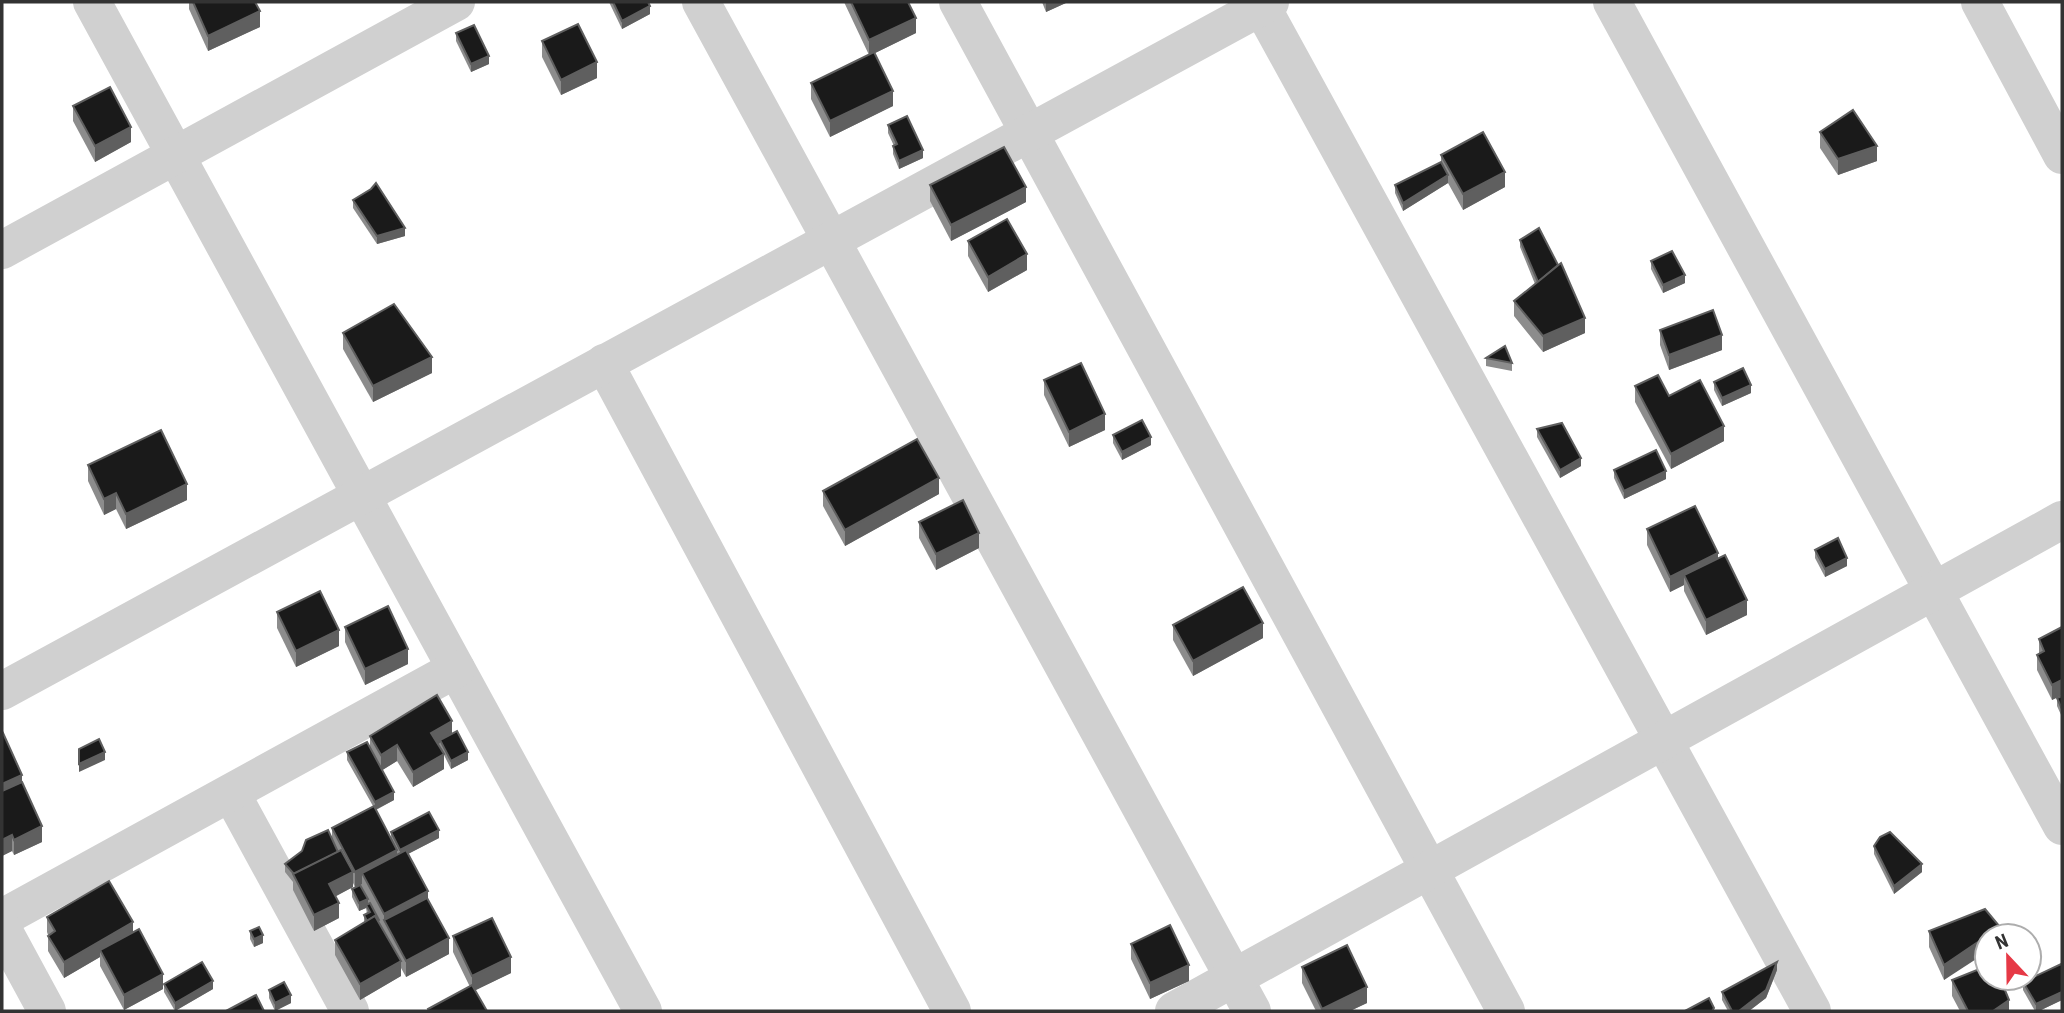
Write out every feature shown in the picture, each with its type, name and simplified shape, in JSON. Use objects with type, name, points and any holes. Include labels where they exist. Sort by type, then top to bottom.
[{"type":"street","points":[[92,2],[643,1011]]},
{"type":"street","points":[[2,250],[456,2]]},
{"type":"street","points":[[701,2],[1252,1011]]},
{"type":"street","points":[[958,2],[1506,1011]]},
{"type":"street","points":[[1612,2],[2062,826]]},
{"type":"street","points":[[1980,2],[2062,155]]},
{"type":"street","points":[[2,691],[1264,3],[1812,1011]]},
{"type":"street","points":[[604,363],[951,1011]]},
{"type":"street","points":[[1174,1011],[2062,520]]},
{"type":"street","points":[[2,918],[456,669]]},
{"type":"street","points":[[231,793],[350,1011]]},
{"type":"street","points":[[2,928],[47,1011]]},
{"type":"building","points":[[193,2],[255,2],[260,11],[208,36]]},
{"type":"building","points":[[613,2],[648,2],[650,6],[622,21]]},
{"type":"building","points":[[851,2],[908,2],[916,18],[869,40]]},
{"type":"building","points":[[578,24],[597,62],[561,80],[542,41]]},
{"type":"building","points":[[474,25],[489,56],[471,64],[456,33]]},
{"type":"building","points":[[874,52],[893,91],[830,121],[811,83]]},
{"type":"building","points":[[110,87],[131,127],[95,146],[73,106]]},
{"type":"building","points":[[1853,110],[1877,146],[1838,159],[1820,132]]},
{"type":"building","points":[[907,116],[923,150],[899,161],[893,146],[897,144],[888,125]]},
{"type":"building","points":[[1483,132],[1505,172],[1463,194],[1441,155]]},
{"type":"building","points":[[1004,147],[1026,187],[951,225],[930,185]]},
{"type":"building","points":[[1441,162],[1448,175],[1403,203],[1395,185]]},
{"type":"building","points":[[376,183],[405,228],[377,236],[353,200]]},
{"type":"building","points":[[1007,219],[1027,254],[988,277],[968,241]]},
{"type":"building","points":[[1539,228],[1558,265],[1538,282],[1520,240]]},
{"type":"building","points":[[1672,251],[1685,275],[1663,285],[1651,261]]},
{"type":"building","points":[[1561,263],[1585,318],[1543,336],[1514,301]]},
{"type":"building","points":[[394,304],[432,357],[373,386],[343,333]]},
{"type":"building","points":[[1713,310],[1722,335],[1669,355],[1660,330]]},
{"type":"building","points":[[1505,346],[1512,363],[1486,358]]},
{"type":"building","points":[[1081,363],[1105,414],[1069,432],[1044,380]]},
{"type":"building","points":[[1743,368],[1751,385],[1722,398],[1714,382]]},
{"type":"building","points":[[1658,375],[1669,396],[1700,380],[1724,426],[1671,454],[1635,386]]},
{"type":"building","points":[[1142,420],[1151,437],[1122,452],[1113,435]]},
{"type":"building","points":[[1562,423],[1581,458],[1560,470],[1537,429]]},
{"type":"building","points":[[161,430],[187,484],[126,514],[116,493],[104,499],[88,465]]},
{"type":"building","points":[[917,439],[939,478],[845,530],[823,491]]},
{"type":"building","points":[[1656,450],[1666,471],[1624,491],[1614,470]]},
{"type":"building","points":[[963,500],[979,533],[936,554],[919,522]]},
{"type":"building","points":[[1695,506],[1718,553],[1670,577],[1647,529]]},
{"type":"building","points":[[1838,538],[1847,558],[1825,569],[1815,550]]},
{"type":"building","points":[[1725,555],[1747,600],[1706,620],[1684,575]]},
{"type":"building","points":[[1243,587],[1263,623],[1193,661],[1173,625]]},
{"type":"building","points":[[320,591],[339,630],[296,651],[277,612]]},
{"type":"building","points":[[388,606],[408,649],[365,669],[345,627]]},
{"type":"building","points":[[2062,627],[2062,680],[2052,685],[2037,655],[2044,651],[2039,639]]},
{"type":"building","points":[[437,695],[452,721],[431,733],[444,754],[413,772],[397,745],[381,755],[370,736]]},
{"type":"building","points":[[2062,696],[2062,709],[2057,698]]},
{"type":"building","points":[[457,731],[468,752],[451,761],[440,740]]},
{"type":"building","points":[[2,734],[22,775],[2,784]]},
{"type":"building","points":[[99,739],[105,752],[79,764],[79,749]]},
{"type":"building","points":[[367,742],[394,792],[375,802],[347,752]]},
{"type":"building","points":[[22,782],[42,826],[14,840],[12,835],[2,840],[2,791]]},
{"type":"building","points":[[374,806],[397,850],[355,872],[332,828]]},
{"type":"building","points":[[429,812],[439,830],[400,850],[391,832]]},
{"type":"building","points":[[328,830],[338,852],[294,874],[285,864],[302,851],[306,840]]},
{"type":"building","points":[[1890,832],[1922,864],[1894,886],[1874,846],[1880,837]]},
{"type":"building","points":[[341,850],[353,872],[329,884],[339,903],[314,915],[293,874]]},
{"type":"building","points":[[406,850],[428,891],[384,914],[362,873]]},
{"type":"building","points":[[109,881],[133,922],[64,962],[48,936],[55,931],[47,917]]},
{"type":"building","points":[[360,885],[368,899],[359,903],[352,889]]},
{"type":"building","points":[[427,898],[449,938],[406,961],[384,920]]},
{"type":"building","points":[[370,903],[378,921],[375,916],[367,921],[364,915],[370,912],[366,905]]},
{"type":"building","points":[[1985,909],[1996,922],[1973,922],[1973,945],[1944,965],[1929,931]]},
{"type":"building","points":[[375,916],[401,961],[360,984],[335,940]]},
{"type":"building","points":[[492,918],[511,957],[472,976],[453,936]]},
{"type":"building","points":[[1170,925],[1189,965],[1150,983],[1131,944]]},
{"type":"building","points":[[259,927],[263,935],[254,939],[250,931]]},
{"type":"building","points":[[139,929],[163,974],[124,995],[100,950]]},
{"type":"building","points":[[1347,945],[1367,987],[1322,1009],[1302,967]]},
{"type":"building","points":[[202,962],[213,981],[175,1003],[164,984]]},
{"type":"building","points":[[1777,962],[1766,990],[1739,1011],[1732,1011],[1722,992]]},
{"type":"building","points":[[2061,964],[2062,992],[2036,1004],[2029,992],[2043,992],[2043,973]]},
{"type":"building","points":[[1973,972],[1973,992],[2006,992],[2009,1000],[1993,1011],[1968,1011],[1952,980]]},
{"type":"building","points":[[284,982],[291,995],[275,1003],[269,990]]},
{"type":"building","points":[[472,985],[487,1011],[429,1011],[428,1009]]},
{"type":"building","points":[[256,995],[264,1011],[226,1011]]},
{"type":"building","points":[[1709,998],[1714,1008],[1712,1011],[1685,1011]]}]
